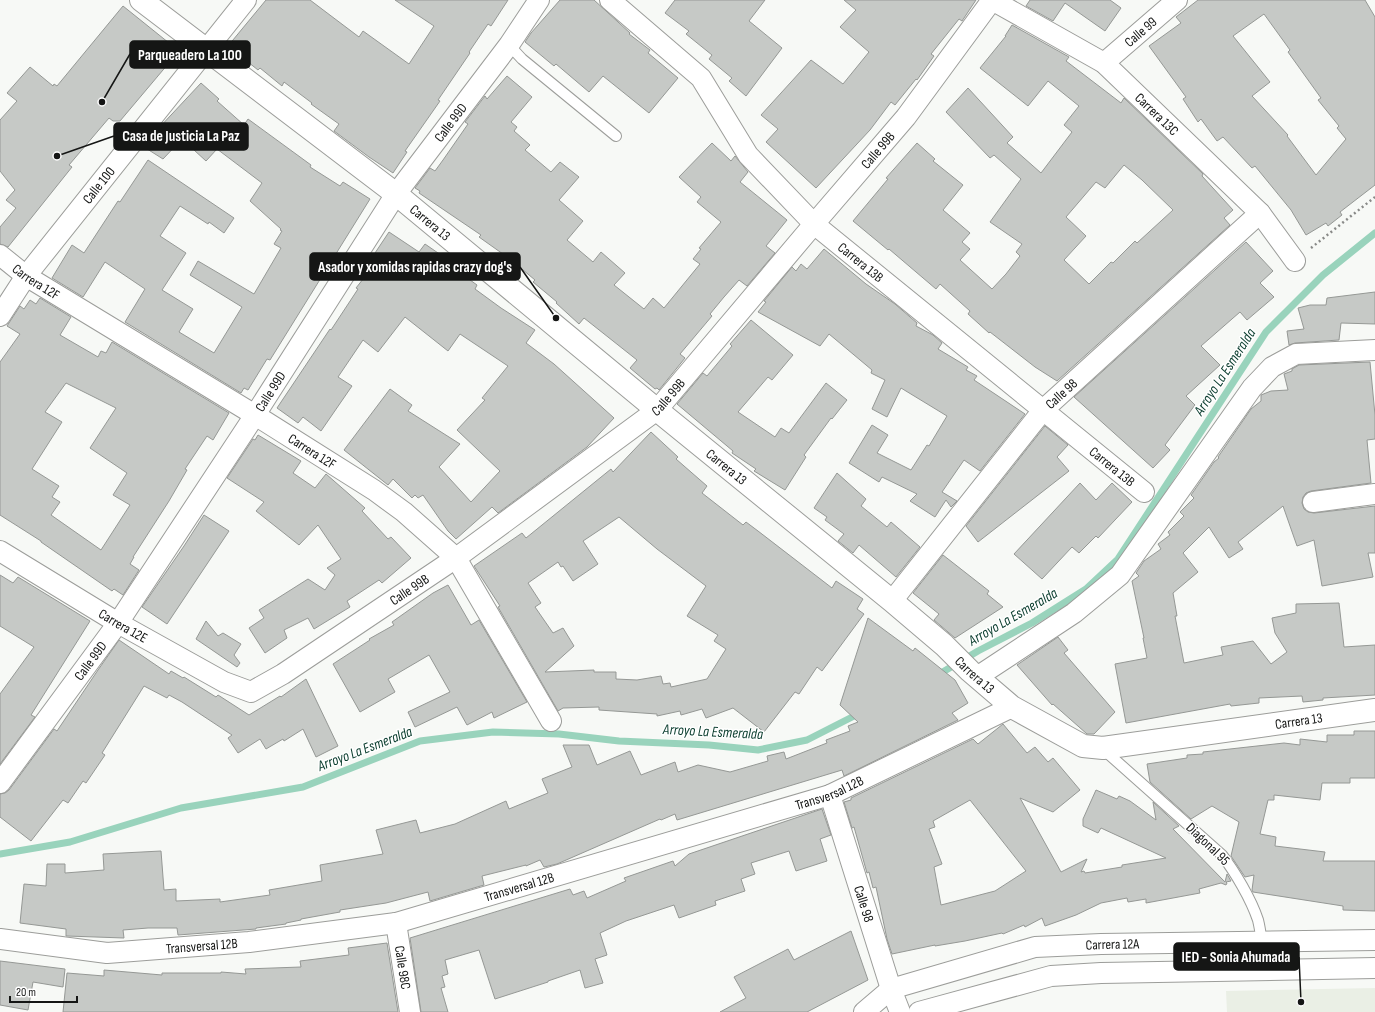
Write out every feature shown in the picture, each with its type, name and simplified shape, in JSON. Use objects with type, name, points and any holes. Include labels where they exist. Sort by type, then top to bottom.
[{"type":"street","name":"Carrera 13","points":[[141,0],[396,194],[657,410],[892,601],[944,645],[973,674],[1012,707],[1083,746],[1103,748],[1375,710]]},
{"type":"street","name":"Calle 100","points":[[0,316],[26,276],[246,0]]},
{"type":"street","name":"Calle 99D","points":[[0,783],[118,623],[255,415],[396,194],[509,44],[539,0]]},
{"type":"street","name":"Carrera 13B","points":[[610,0],[701,78],[748,155],[814,224],[1144,492]]},
{"type":"street","name":"Calle 99B","points":[[251,692],[283,674],[456,558],[657,410],[906,117],[992,0]]},
{"type":"street","name":"Carrera 13C","points":[[992,0],[1104,63],[1260,213],[1295,261]]},
{"type":"street","name":"Calle 99","points":[[1104,63],[1177,0]]},
{"type":"street","name":"Calle 98","points":[[892,601],[1043,410],[1260,213]]},
{"type":"street","name":"Carrera 12F","points":[[0,255],[26,276],[255,415],[374,490],[404,512],[456,558],[551,721]]},
{"type":"street","points":[[973,674],[1074,613],[1120,575],[1252,388],[1272,367],[1296,354],[1375,350]]},
{"type":"street","points":[[1313,502],[1375,494]]},
{"type":"street","name":"Carrera 12E","points":[[0,551],[118,623],[224,682],[251,692]]},
{"type":"street","name":"Transversal 12B","points":[[0,939],[106,953],[249,942],[396,923],[830,795],[1012,707]]},
{"type":"street","name":"Calle 98","points":[[830,795],[891,989],[900,1012]]},
{"type":"street","name":"Calle 98C","points":[[396,923],[410,1012]]},
{"type":"street","name":"Carrera 12A","points":[[864,1012],[891,989],[1035,947],[1101,944],[1375,940]]},
{"type":"street","name":"Carrera 12A","points":[[919,1012],[1051,976],[1101,973],[1375,968]]},
{"type":"lane","points":[[509,44],[522,58],[616,136]]},
{"type":"lane","name":"Diagonal 95","points":[[1103,748],[1225,859],[1232,868],[1257,920],[1262,942],[1264,970]]},
{"type":"path","points":[[1295,261],[1375,197]]},
{"type":"shaded area","points":[[1375,988],[1375,1012],[1227,1012],[1226,991]]},
{"type":"building","points":[[266,0],[310,0],[359,37],[363,31],[409,64],[434,26],[395,0],[508,0],[491,26],[488,24],[469,52],[470,53],[438,100],[440,101],[405,151],[407,152],[393,173],[334,131],[339,124],[311,104],[312,103],[284,82],[282,86],[260,68],[258,70],[228,46]]},
{"type":"building","points":[[560,0],[594,0],[630,33],[629,34],[650,50],[648,53],[678,78],[649,113],[603,76],[589,92],[556,64],[554,66],[525,42]]},
{"type":"building","points":[[675,0],[765,0],[749,21],[782,48],[746,96],[729,81],[732,78],[709,59],[712,55],[686,34],[689,31],[665,13]]},
{"type":"building","points":[[844,0],[976,0],[962,21],[959,19],[931,54],[934,56],[917,80],[916,79],[895,105],[891,102],[870,130],[816,188],[766,142],[778,129],[761,115],[811,60],[843,84],[869,52],[840,27],[856,10]]},
{"type":"building","points":[[1030,0],[1110,0],[1121,8],[1105,31],[1065,3],[1053,21],[1026,6]]},
{"type":"building","points":[[1198,0],[1365,0],[1375,17],[1375,185],[1340,212],[1342,215],[1328,226],[1326,223],[1306,235],[1291,210],[1255,166],[1252,168],[1223,137],[1217,141],[1201,119],[1198,122],[1183,99],[1186,97],[1149,46],[1181,23],[1176,17]],"holes":[[[1264,14],[1290,50],[1288,52],[1321,98],[1318,100],[1339,126],[1337,128],[1346,139],[1316,175],[1287,136],[1288,135],[1252,96],[1270,82],[1233,36]]]},
{"type":"building","points":[[123,6],[179,51],[120,121],[113,121],[109,118],[69,165],[72,167],[8,247],[0,244],[0,227],[16,208],[6,200],[15,190],[0,171],[0,120],[17,101],[7,93],[30,67],[53,86],[54,84],[57,86]]},
{"type":"building","points":[[1012,25],[1069,57],[1066,61],[1121,103],[1124,98],[1203,174],[1202,176],[1233,210],[1224,218],[1230,225],[1057,381],[1035,367],[990,332],[989,333],[968,314],[970,311],[940,284],[936,289],[853,221],[888,179],[886,178],[917,143],[935,159],[933,161],[963,185],[943,210],[970,233],[962,242],[970,249],[960,260],[992,289],[1006,274],[1020,256],[1016,252],[1022,244],[990,222],[1021,179],[994,155],[990,158],[946,112],[968,88],[1013,137],[1007,143],[1041,173],[1072,132],[1064,125],[1079,106],[1048,81],[1028,106],[980,68]],"holes":[[[1124,165],[1173,210],[1137,243],[1135,241],[1113,263],[1111,262],[1089,284],[1064,260],[1086,236],[1066,217],[1096,182],[1105,188]]]},
{"type":"building","points":[[507,76],[532,97],[511,122],[517,127],[514,131],[530,145],[525,150],[551,172],[560,162],[579,177],[559,200],[583,221],[567,240],[593,262],[601,252],[625,273],[614,285],[644,309],[653,298],[664,308],[700,264],[693,259],[701,249],[699,248],[721,222],[697,202],[701,197],[679,177],[712,143],[731,161],[735,156],[748,172],[740,182],[787,220],[766,246],[775,253],[747,286],[739,280],[724,297],[710,314],[712,316],[680,354],[685,358],[659,390],[657,388],[655,389],[630,368],[637,360],[584,318],[579,324],[556,303],[557,302],[533,282],[535,280],[510,259],[479,237],[481,235],[419,193],[420,191],[415,188],[430,168],[435,171],[468,124],[465,122],[485,96],[487,99]]},
{"type":"building","points":[[201,83],[219,99],[217,101],[244,125],[248,119],[311,165],[310,167],[340,186],[343,182],[370,199],[270,360],[267,359],[248,390],[244,388],[241,393],[125,322],[145,289],[105,262],[83,297],[52,278],[72,245],[84,253],[118,201],[120,202],[148,160],[234,218],[224,233],[209,222],[208,224],[180,206],[160,236],[186,253],[162,290],[193,309],[179,332],[214,353],[242,307],[190,275],[198,261],[254,294],[281,248],[274,244],[282,231],[250,201],[262,183],[217,149],[206,161],[182,139],[163,159],[144,147],[157,130]]},
{"type":"building","points":[[389,232],[419,252],[425,244],[454,264],[452,267],[477,285],[475,289],[535,330],[526,343],[554,364],[614,418],[587,447],[498,513],[492,507],[456,539],[448,531],[423,495],[418,498],[415,495],[412,498],[393,479],[388,485],[344,450],[390,389],[412,405],[408,411],[460,444],[439,467],[471,502],[500,471],[457,430],[485,400],[482,398],[508,366],[460,334],[448,351],[405,317],[378,352],[363,340],[338,377],[352,386],[321,431],[303,417],[298,423],[277,408],[358,289],[356,288],[378,260],[373,256]]},
{"type":"building","points":[[1246,242],[1273,271],[1260,283],[1274,297],[1247,320],[1240,312],[1201,346],[1220,365],[1186,396],[1195,405],[1165,445],[1170,450],[1153,468],[1074,397]]},
{"type":"building","points":[[824,249],[866,284],[895,304],[917,323],[916,326],[933,335],[942,343],[938,349],[968,367],[966,370],[977,376],[974,380],[1025,414],[980,471],[964,460],[942,492],[957,501],[951,507],[946,500],[935,517],[910,501],[917,494],[882,477],[879,482],[849,463],[872,425],[888,435],[877,453],[911,470],[927,445],[929,446],[947,416],[901,388],[887,417],[872,409],[885,380],[871,373],[872,370],[829,334],[820,346],[758,312],[766,302],[764,301],[792,267],[796,271],[801,264],[807,269]]},
{"type":"building","points":[[1375,292],[1375,324],[1341,323],[1339,340],[1295,343],[1289,345],[1287,331],[1304,329],[1298,308],[1310,305],[1326,305],[1327,298]]},
{"type":"building","points":[[40,298],[71,317],[60,335],[98,357],[101,351],[106,353],[112,342],[229,413],[213,440],[207,436],[185,469],[187,470],[169,501],[133,557],[130,564],[139,570],[123,595],[114,589],[112,591],[41,541],[0,515],[0,362],[20,334],[7,326],[20,306],[24,309],[30,300],[36,304]],"holes":[[[66,383],[116,408],[90,448],[127,473],[113,495],[130,505],[101,550],[51,515],[60,502],[52,497],[59,486],[32,469],[62,422],[45,412]]]},
{"type":"building","points":[[751,320],[793,355],[772,380],[768,377],[738,412],[775,437],[781,428],[789,433],[826,383],[847,400],[832,419],[831,418],[804,455],[806,457],[785,490],[754,471],[756,469],[732,453],[733,451],[677,404],[703,373],[707,376],[732,346],[730,344]]},
{"type":"building","points":[[1370,362],[1375,415],[1375,439],[1367,440],[1371,483],[1311,491],[1306,493],[1303,497],[1302,503],[1304,509],[1308,512],[1314,513],[1375,506],[1375,553],[1368,553],[1373,577],[1322,586],[1314,540],[1297,546],[1283,506],[1238,542],[1243,549],[1229,558],[1209,527],[1183,553],[1198,572],[1173,593],[1177,616],[1175,616],[1184,663],[1223,655],[1221,647],[1253,641],[1271,664],[1287,652],[1275,633],[1272,618],[1296,613],[1296,604],[1339,603],[1344,647],[1375,645],[1375,695],[1323,698],[1323,700],[1303,702],[1302,696],[1259,698],[1259,703],[1231,706],[1230,704],[1126,723],[1115,664],[1147,658],[1132,581],[1139,576],[1136,573],[1144,561],[1161,549],[1158,544],[1170,535],[1168,532],[1184,516],[1180,512],[1194,498],[1191,495],[1214,462],[1219,458],[1218,457],[1251,409],[1261,401],[1261,395],[1271,391],[1288,390],[1284,374],[1292,371],[1292,369],[1299,365]]},
{"type":"building","points":[[1045,426],[1068,445],[1057,457],[1069,471],[978,542],[966,526]]},
{"type":"building","points":[[651,432],[678,457],[676,459],[707,486],[702,493],[743,525],[746,522],[832,588],[836,581],[863,599],[857,609],[864,614],[822,671],[817,667],[799,694],[795,692],[764,732],[733,708],[706,718],[702,709],[681,715],[680,711],[657,716],[657,714],[599,710],[599,707],[563,708],[558,711],[498,607],[500,606],[474,566],[522,533],[526,538],[611,469],[613,472]],"holes":[[[619,517],[657,549],[706,586],[687,616],[718,635],[714,641],[726,649],[707,679],[671,687],[670,683],[663,684],[661,676],[637,680],[616,679],[616,672],[594,672],[594,670],[545,672],[574,646],[563,628],[553,633],[535,607],[541,603],[528,583],[558,562],[561,567],[563,566],[573,581],[598,564],[583,541]]]},
{"type":"building","points":[[258,435],[301,461],[293,473],[315,488],[326,474],[365,508],[362,511],[388,539],[391,537],[411,558],[382,583],[379,580],[347,601],[350,607],[314,629],[308,618],[284,630],[287,638],[265,653],[249,628],[264,618],[259,610],[308,579],[325,590],[335,575],[327,568],[341,559],[318,525],[299,545],[256,511],[264,502],[227,478],[253,439],[255,440]]},
{"type":"building","points":[[837,473],[866,499],[861,506],[887,527],[891,522],[920,547],[896,577],[859,545],[853,553],[838,541],[844,534],[825,520],[827,517],[814,508]]},
{"type":"building","points":[[1080,483],[1096,500],[1112,483],[1132,502],[1098,538],[1096,536],[1079,553],[1072,547],[1042,579],[1014,554]]},
{"type":"building","points":[[204,515],[229,531],[167,624],[142,607]]},
{"type":"building","points":[[943,555],[989,591],[987,594],[1003,607],[955,638],[934,620],[939,614],[913,593]]},
{"type":"building","points":[[0,575],[13,583],[18,577],[90,621],[31,715],[35,717],[0,764],[0,694],[34,647],[0,626]]},
{"type":"building","points":[[448,585],[471,625],[479,620],[527,702],[494,718],[492,712],[467,725],[457,707],[415,727],[408,712],[450,692],[429,655],[388,679],[395,692],[360,712],[333,664],[370,640],[369,639],[394,625],[392,622],[433,593]]},
{"type":"building","points":[[868,618],[913,651],[915,648],[955,680],[968,703],[952,713],[958,720],[844,776],[842,770],[677,820],[675,814],[661,820],[660,819],[557,864],[544,867],[540,860],[526,866],[482,876],[484,885],[430,901],[428,892],[386,903],[340,910],[340,912],[256,929],[178,935],[177,928],[148,928],[123,930],[124,938],[66,936],[66,929],[20,923],[24,884],[46,886],[47,864],[65,864],[65,873],[104,870],[103,854],[161,851],[164,890],[176,889],[176,901],[220,899],[220,902],[270,895],[269,890],[322,881],[320,865],[383,854],[376,830],[416,820],[420,833],[455,824],[506,801],[509,809],[548,793],[542,779],[572,767],[563,745],[589,745],[597,765],[630,751],[641,775],[675,762],[678,772],[698,765],[730,772],[768,761],[767,756],[784,752],[786,759],[827,743],[826,740],[850,731],[848,726],[858,722],[840,705]]},
{"type":"building","points":[[206,621],[218,636],[223,633],[241,644],[234,655],[240,663],[237,667],[196,639]]},
{"type":"building","points":[[1058,637],[1068,650],[1064,653],[1115,712],[1094,734],[1087,734],[1053,704],[1052,705],[1017,665]]},
{"type":"building","points":[[119,640],[169,674],[171,671],[183,678],[184,677],[216,697],[218,695],[249,715],[280,696],[281,697],[306,679],[338,746],[316,757],[303,729],[284,741],[283,739],[266,749],[260,739],[238,753],[228,738],[232,735],[182,702],[169,695],[167,698],[144,686],[102,753],[105,755],[86,783],[83,781],[68,803],[63,800],[31,841],[0,817],[0,794],[9,790],[54,729],[57,731]]},
{"type":"building","points":[[1003,724],[1027,753],[1035,747],[1048,762],[1053,758],[1080,790],[1053,812],[1020,798],[1061,872],[1087,859],[1081,872],[1084,871],[1085,873],[1122,867],[1122,865],[1166,858],[1101,828],[1098,833],[1083,826],[1083,819],[1096,790],[1117,799],[1119,796],[1130,801],[1156,820],[1153,802],[1179,826],[1173,829],[1225,882],[1227,874],[1231,881],[1226,882],[1226,885],[1221,883],[1199,889],[1200,893],[1146,903],[1146,899],[1128,902],[1127,898],[1101,903],[1076,915],[1045,926],[1042,918],[1025,927],[1024,925],[1003,934],[935,945],[892,954],[887,939],[876,887],[873,888],[869,872],[867,873],[854,827],[852,828],[844,802],[851,800],[851,798],[973,739],[978,744]],"holes":[[[970,800],[1026,871],[995,891],[941,905],[934,867],[942,864],[929,829],[935,827],[933,821]]]},
{"type":"building","points":[[1354,731],[1375,731],[1375,778],[1350,778],[1350,783],[1322,783],[1320,800],[1274,795],[1274,800],[1268,800],[1260,834],[1276,837],[1275,846],[1325,852],[1323,861],[1375,861],[1375,911],[1343,910],[1343,906],[1253,892],[1254,875],[1245,877],[1231,856],[1239,822],[1212,806],[1191,819],[1150,782],[1147,764],[1187,758],[1187,755],[1203,754],[1203,752],[1284,743],[1300,745],[1300,739],[1327,742],[1327,735],[1354,735]]},
{"type":"building","points":[[822,809],[831,835],[820,839],[827,861],[796,871],[789,851],[751,863],[755,874],[741,879],[745,891],[715,901],[716,905],[679,918],[674,905],[626,921],[600,933],[607,955],[595,959],[603,983],[585,988],[580,970],[495,999],[479,950],[445,960],[448,974],[442,976],[445,987],[441,988],[448,1012],[421,1012],[410,938],[570,889],[573,895],[584,891],[587,898],[626,881],[624,878],[673,861],[675,866],[689,854]]},
{"type":"building","points":[[851,931],[868,980],[807,1012],[720,1012],[746,998],[734,977],[788,949],[794,960]]},
{"type":"building","points":[[387,943],[398,1012],[63,1012],[67,973],[104,976],[104,970],[162,975],[162,973],[221,972],[246,974],[245,969],[301,967],[300,961],[349,955],[348,948]]},
{"type":"building","points":[[0,961],[65,969],[63,987],[33,982],[28,1010],[0,1005]]},
{"type":"waterway","name":"Arroyo La Esmeralda","points":[[936,676],[978,651],[1032,623],[1086,589],[1118,559],[1266,332],[1323,275],[1375,233]]},
{"type":"waterway","name":"Arroyo La Esmeralda","points":[[0,854],[70,842],[181,808],[303,787],[420,741],[493,732],[559,734],[619,741],[709,745],[758,750],[807,740],[860,713]]},
{"type":"place","name":"Parqueadero La 100","points":[[102,102]]},
{"type":"place","name":"Casa de Justicia La Paz","points":[[57,156]]},
{"type":"place","name":"Asador y xomidas rapidas crazy dog's","points":[[556,318]]},
{"type":"place","name":"IED - Sonia Ahumada","points":[[1301,1002]]}]
